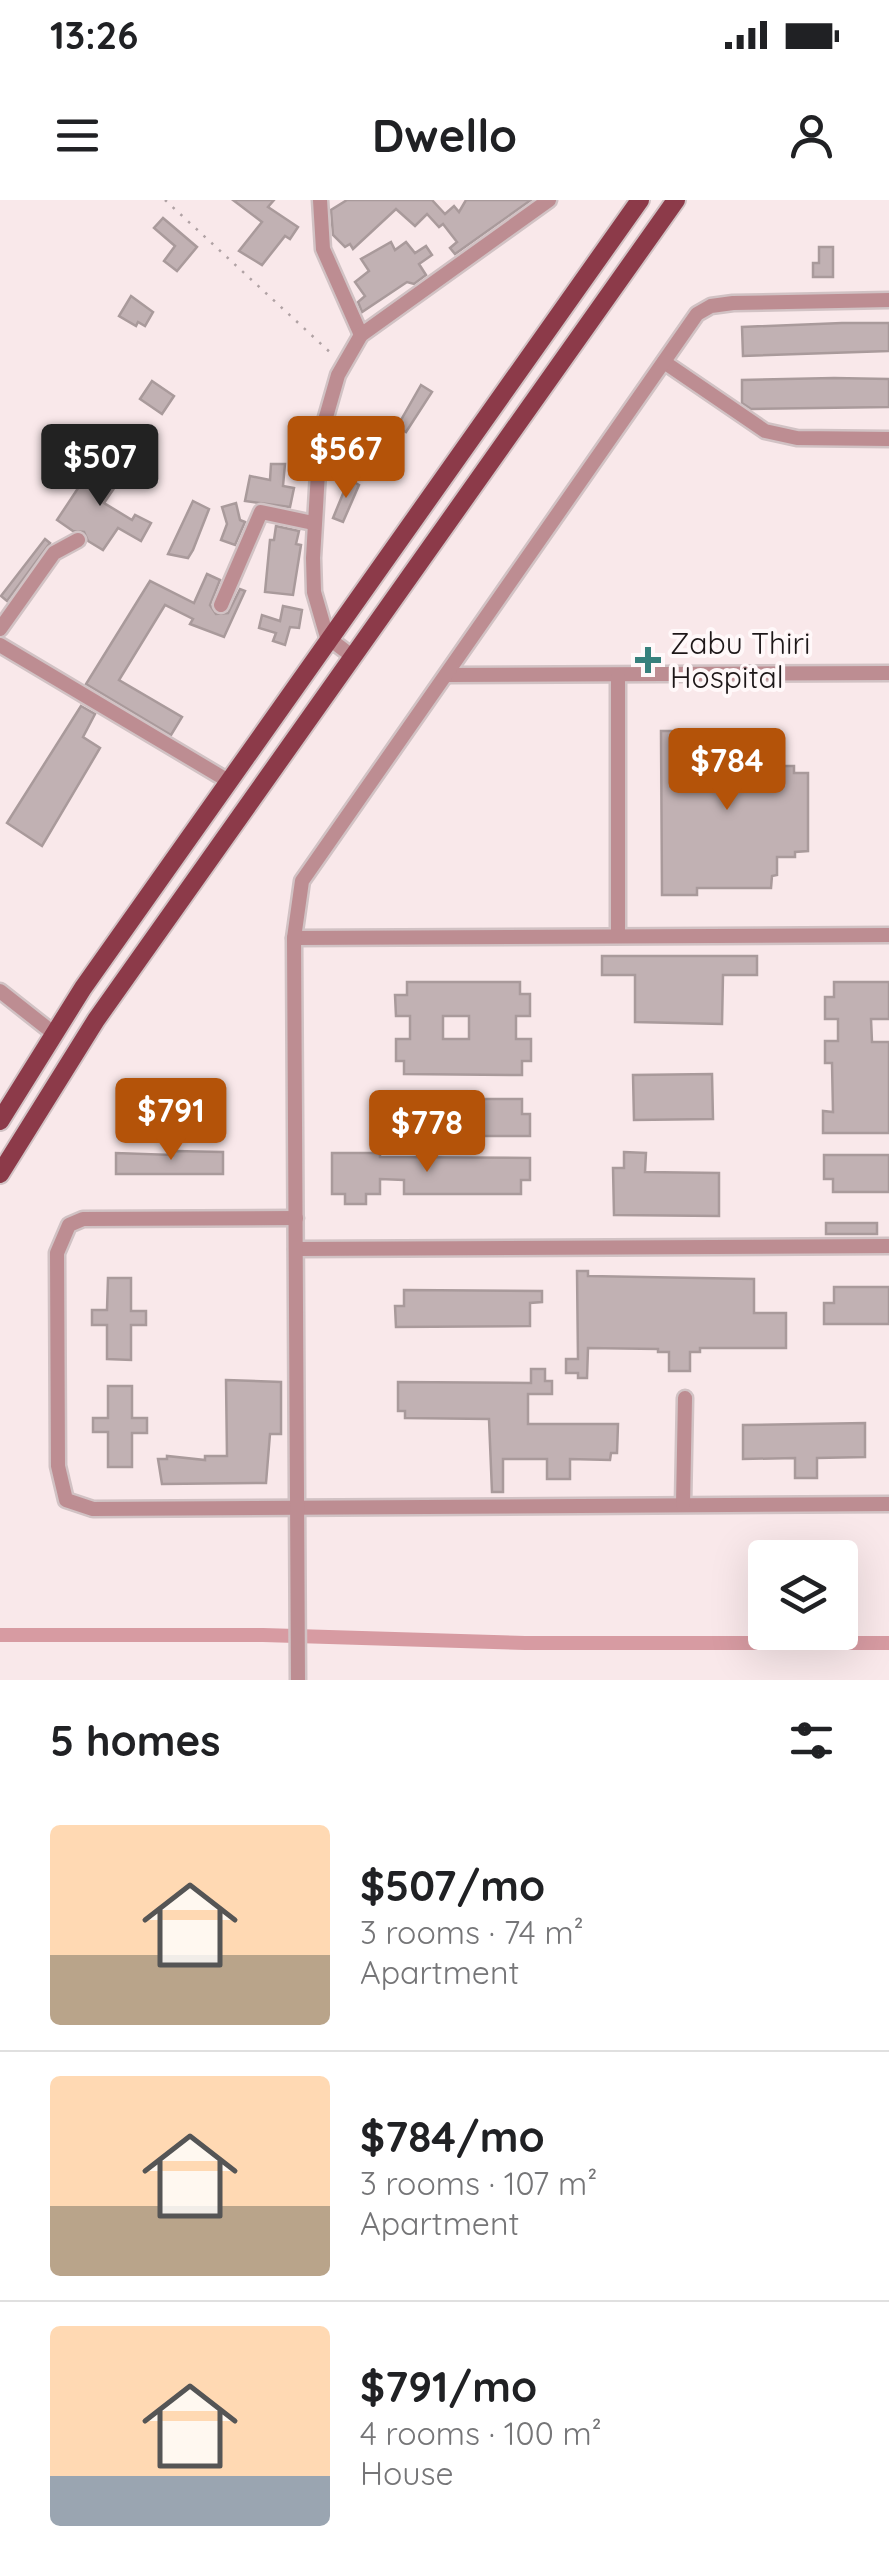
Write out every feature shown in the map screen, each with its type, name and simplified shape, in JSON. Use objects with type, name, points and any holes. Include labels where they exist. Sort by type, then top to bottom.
[{"type":"main road","points":[[0,1122],[52,1032],[640,200]]},
{"type":"main road","points":[[0,1174],[96,1020],[676,200]]},
{"type":"street","points":[[320,200],[323,250],[361,335]]},
{"type":"street","points":[[352,656],[327,638],[314,592],[320,438],[343,364],[361,335],[549,200]]},
{"type":"street","points":[[298,1680],[294,938],[298,895],[308,870],[448,676],[697,314],[711,306],[889,300]]},
{"type":"street","points":[[664,362],[765,431],[797,438],[889,439]]},
{"type":"street","points":[[221,605],[261,512],[314,523]]},
{"type":"street","points":[[0,630],[54,553],[78,540]]},
{"type":"street","points":[[0,645],[230,782]]},
{"type":"street","points":[[448,676],[889,673]]},
{"type":"street","points":[[618,676],[618,936]]},
{"type":"street","points":[[294,938],[889,935]]},
{"type":"street","points":[[0,991],[52,1032]]},
{"type":"street","points":[[296,1218],[83,1219],[69,1225],[57,1253],[58,1466],[62,1494],[80,1508],[889,1504]]},
{"type":"street","points":[[296,1249],[889,1246]]},
{"type":"street","points":[[683,1504],[685,1398]]},
{"type":"path","points":[[165,200],[343,364]]},
{"type":"building","points":[[233,200],[274,200],[268,207],[298,227],[290,239],[285,236],[262,265],[239,251],[262,222]]},
{"type":"building","points":[[347,200],[432,200],[445,214],[454,206],[459,212],[466,200],[531,200],[455,254],[450,248],[457,242],[443,224],[439,227],[427,214],[415,226],[396,209],[353,249],[350,244],[345,247],[333,235],[331,210]]},
{"type":"building","points":[[163,218],[197,247],[177,271],[164,261],[175,246],[154,228]]},
{"type":"building","points":[[391,242],[395,250],[406,242],[415,253],[426,246],[432,255],[419,264],[426,275],[414,284],[407,282],[362,312],[358,302],[365,296],[355,282],[369,271],[361,259]]},
{"type":"building","points":[[819,247],[833,247],[833,277],[813,277],[813,263],[819,263]]},
{"type":"building","points":[[131,296],[153,312],[145,326],[138,322],[136,326],[119,316]]},
{"type":"building","points":[[889,323],[889,351],[743,356],[742,327]]},
{"type":"building","points":[[889,379],[889,407],[751,409],[742,403],[742,380]]},
{"type":"building","points":[[152,381],[174,396],[162,414],[140,399]]},
{"type":"building","points":[[421,385],[432,392],[406,432],[397,427]]},
{"type":"building","points":[[98,458],[123,475],[104,503],[132,520],[135,515],[151,523],[141,541],[118,528],[103,550],[88,541],[84,532],[73,531],[57,520]]},
{"type":"building","points":[[271,464],[285,464],[283,486],[294,488],[290,507],[245,501],[250,476],[270,480]]},
{"type":"building","points":[[349,479],[359,485],[343,522],[333,518]]},
{"type":"building","points":[[193,501],[209,509],[193,550],[188,558],[168,554]]},
{"type":"building","points":[[236,503],[240,520],[245,522],[235,545],[221,540],[227,524],[222,507]]},
{"type":"building","points":[[276,526],[299,531],[296,544],[301,545],[293,595],[265,592],[270,540],[274,540]]},
{"type":"building","points":[[45,539],[50,543],[7,601],[1,596]]},
{"type":"building","points":[[207,574],[220,580],[210,605],[216,614],[228,613],[240,589],[245,591],[224,637],[190,624],[193,619],[165,605],[119,680],[182,717],[171,735],[86,684],[150,581],[194,603]]},
{"type":"building","points":[[283,606],[302,610],[299,628],[290,627],[285,645],[273,641],[276,633],[259,628],[262,615],[280,621]]},
{"type":"building","points":[[81,706],[95,714],[83,737],[100,748],[42,846],[7,823]]},
{"type":"building","points":[[661,731],[697,731],[697,737],[771,737],[776,766],[794,766],[794,773],[808,773],[808,851],[795,852],[795,857],[777,857],[777,875],[772,876],[771,888],[697,888],[697,895],[662,895]]},
{"type":"building","points":[[602,956],[757,956],[757,975],[723,975],[722,1024],[635,1022],[635,975],[602,975]]},
{"type":"building","points":[[407,982],[520,982],[520,994],[530,994],[530,1016],[516,1016],[516,1039],[531,1039],[531,1061],[522,1061],[522,1075],[404,1074],[404,1061],[396,1061],[396,1039],[410,1039],[410,1016],[396,1016],[395,995],[407,995]],"holes":[[[443,1016],[469,1016],[469,1039],[443,1039]]]},
{"type":"building","points":[[834,982],[889,982],[889,1019],[871,1019],[872,1042],[889,1042],[889,1133],[823,1133],[823,1111],[833,1112],[832,1063],[825,1063],[825,1041],[838,1041],[838,1019],[825,1019],[825,997],[834,997]]},
{"type":"building","points":[[712,1074],[713,1119],[634,1120],[633,1075]]},
{"type":"building","points":[[404,1099],[522,1099],[522,1114],[530,1114],[530,1136],[396,1136],[396,1112],[404,1112]]},
{"type":"building","points":[[223,1107],[223,1127],[127,1127],[126,1108]]},
{"type":"building","points":[[173,1151],[223,1152],[223,1174],[116,1174],[116,1153],[173,1155]]},
{"type":"building","points":[[624,1152],[646,1153],[645,1172],[719,1173],[719,1216],[614,1215],[613,1168],[624,1168]]},
{"type":"building","points":[[332,1153],[530,1158],[530,1180],[521,1180],[521,1194],[404,1194],[404,1180],[380,1179],[380,1194],[366,1194],[366,1204],[345,1204],[345,1194],[332,1194]]},
{"type":"building","points":[[824,1155],[889,1155],[889,1192],[833,1192],[833,1179],[824,1179]]},
{"type":"building","points":[[826,1223],[877,1223],[877,1234],[826,1234]]},
{"type":"building","points":[[577,1271],[588,1271],[588,1276],[754,1279],[754,1313],[786,1313],[786,1348],[700,1348],[700,1352],[690,1352],[690,1371],[669,1371],[669,1352],[588,1348],[587,1378],[578,1378],[578,1373],[566,1373],[566,1359],[578,1359]]},
{"type":"building","points":[[108,1278],[131,1278],[131,1311],[146,1311],[146,1325],[131,1325],[131,1360],[107,1359],[107,1325],[92,1325],[92,1310],[107,1310]]},
{"type":"building","points":[[834,1287],[889,1287],[889,1324],[824,1324],[824,1303],[834,1303]]},
{"type":"building","points":[[404,1290],[542,1291],[542,1302],[530,1303],[530,1326],[396,1327],[395,1306],[404,1306]]},
{"type":"building","points":[[531,1369],[545,1369],[545,1381],[552,1381],[552,1394],[528,1394],[528,1424],[618,1424],[617,1453],[611,1453],[610,1460],[570,1459],[570,1479],[547,1479],[547,1459],[503,1459],[503,1492],[492,1492],[489,1419],[405,1418],[405,1411],[398,1411],[398,1382],[531,1383]]},
{"type":"building","points":[[226,1380],[281,1382],[281,1434],[270,1434],[266,1483],[162,1484],[158,1459],[167,1456],[205,1460],[205,1456],[227,1456]]},
{"type":"building","points":[[108,1386],[132,1386],[132,1418],[147,1418],[147,1433],[132,1433],[132,1467],[108,1467],[108,1432],[93,1432],[93,1418],[108,1418]]},
{"type":"building","points":[[865,1423],[865,1457],[817,1458],[817,1478],[795,1478],[795,1458],[743,1459],[743,1425]]},
{"type":"waterway","points":[[0,1635],[263,1635],[525,1643],[889,1643]]},
{"type":"place","name":"Zabu Thiri Hospital","points":[[648,660]]}]
